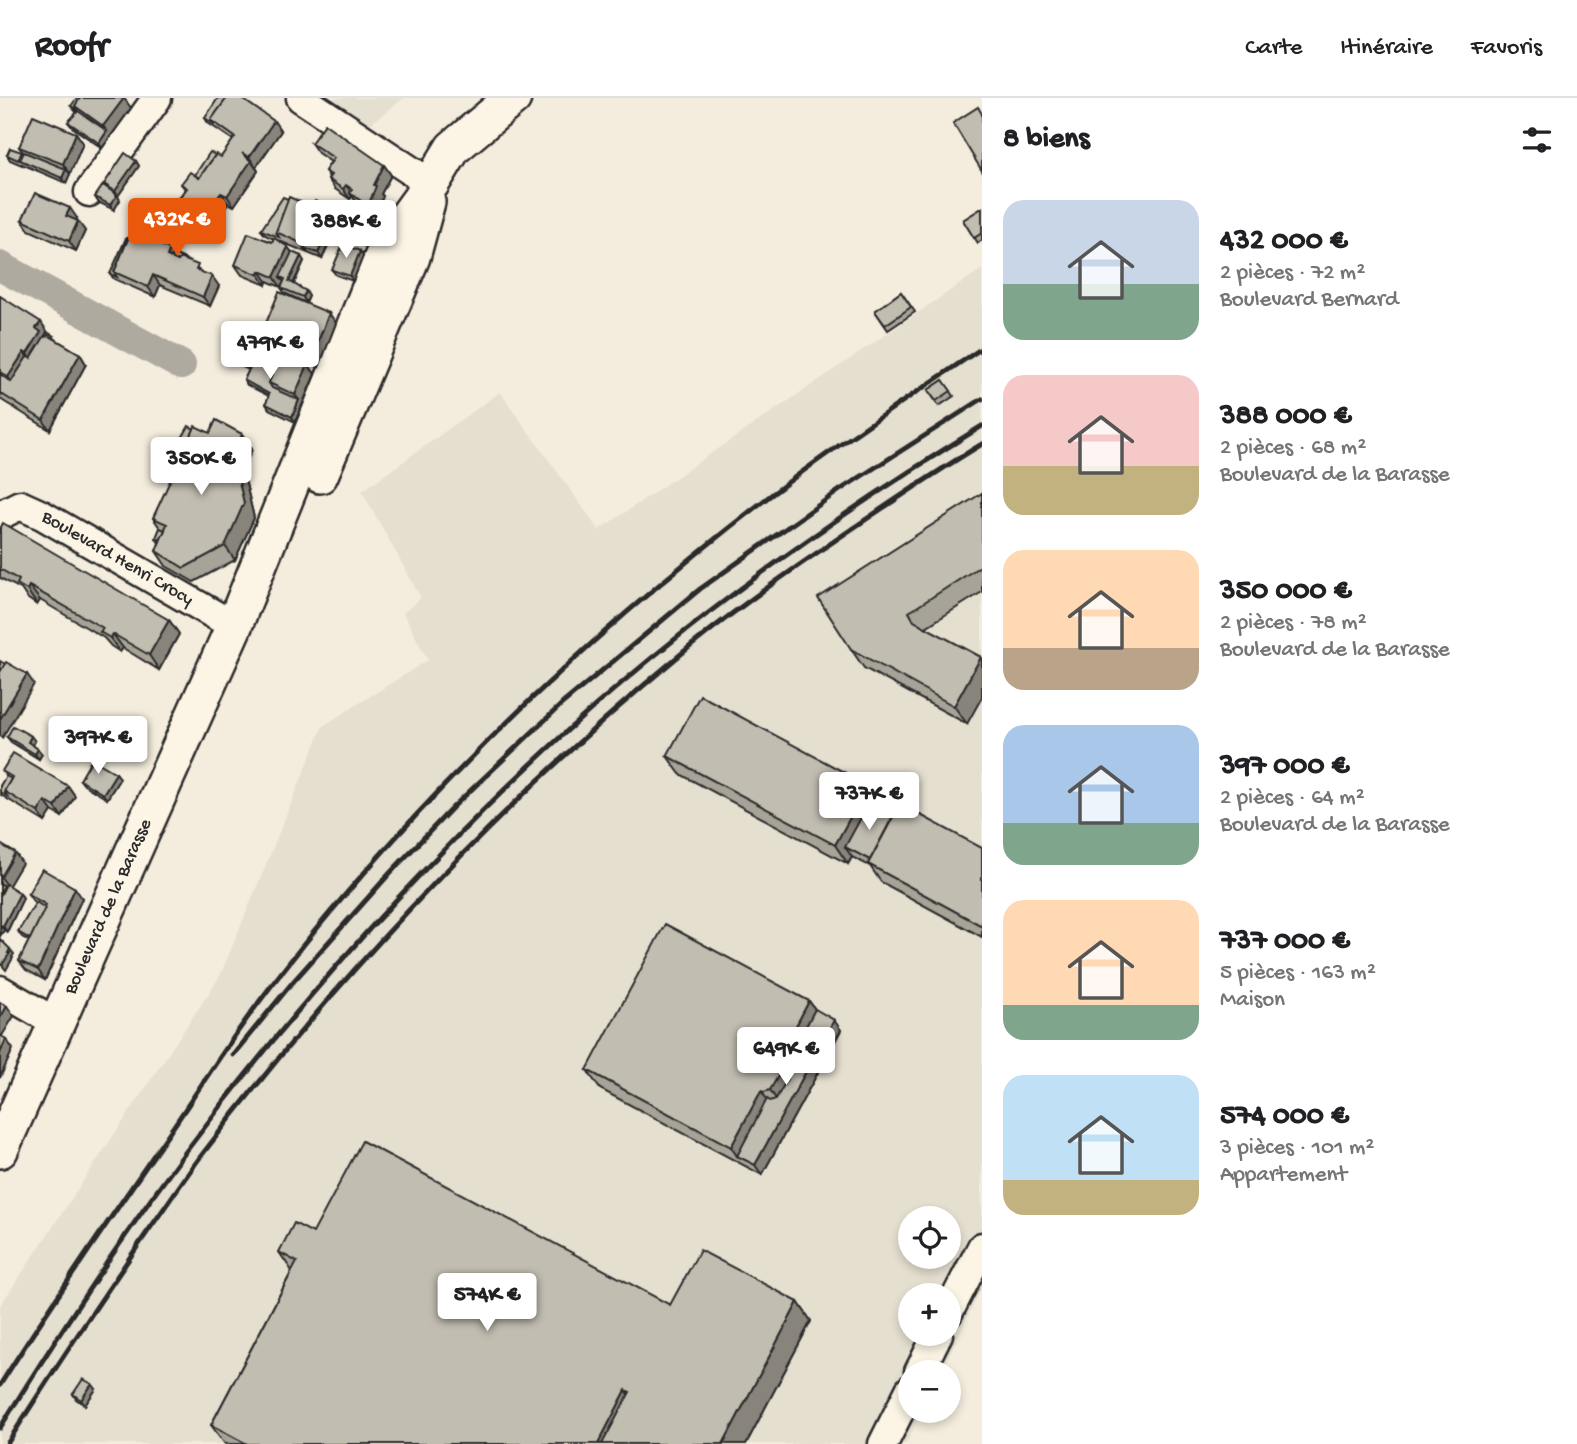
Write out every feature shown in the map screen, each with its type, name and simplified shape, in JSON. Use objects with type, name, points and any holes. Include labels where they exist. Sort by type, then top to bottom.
[{"type":"main road","name":"Boulevard de la Barasse","points":[[0,1150],[234,626],[282,565],[412,257],[431,184],[453,148],[513,98]]},
{"type":"street","points":[[89,192],[157,98]]},
{"type":"street","points":[[301,98],[431,184]]},
{"type":"street","name":"Boulevard Henri Crocy","points":[[0,517],[20,505],[42,515],[234,626]]},
{"type":"street","points":[[0,990],[57,1023]]},
{"type":"street","points":[[961,1288],[982,1247]]},
{"type":"street","points":[[883,1444],[898,1414]]},
{"type":"shaded area","points":[[329,98],[404,98],[368,126]]},
{"type":"shaded area","points":[[982,269],[982,1287],[961,1331],[961,1283],[898,1283],[898,1346],[954,1346],[947,1360],[898,1360],[898,1423],[916,1423],[906,1444],[0,1444],[0,1306],[220,976],[323,726],[428,660],[403,613],[421,598],[362,491],[500,392],[599,530]]},
{"type":"building","points":[[80,98],[75,106],[78,111],[71,106]]},
{"type":"building","points":[[80,98],[124,98],[103,126],[75,106]]},
{"type":"building","points":[[218,98],[227,98],[211,120],[215,125],[205,118]]},
{"type":"building","points":[[227,98],[241,98],[274,121],[249,157],[242,153],[251,161],[227,196],[221,193],[196,228],[171,210],[187,188],[181,184],[190,172],[199,178],[216,154],[221,157],[235,137],[211,120]]},
{"type":"building","points":[[978,107],[982,114],[982,171],[953,123]]},
{"type":"building","points":[[78,111],[107,131],[99,143],[68,122]]},
{"type":"building","points":[[33,115],[76,133],[63,164],[19,147]]},
{"type":"building","points":[[325,124],[384,165],[368,206],[350,193],[352,189],[346,185],[343,189],[328,179],[331,175],[325,171],[334,158],[311,143]]},
{"type":"building","points":[[10,148],[22,152],[18,160],[7,155]]},
{"type":"building","points":[[24,152],[66,169],[62,178],[20,160]]},
{"type":"building","points":[[210,152],[215,155],[199,178],[195,175]]},
{"type":"building","points":[[125,153],[136,161],[115,191],[104,184]]},
{"type":"building","points":[[103,185],[117,195],[110,205],[95,197]]},
{"type":"building","points":[[35,193],[70,208],[66,216],[78,221],[69,241],[22,220]]},
{"type":"building","points":[[283,197],[288,199],[276,232],[279,237],[261,230]]},
{"type":"building","points":[[289,197],[312,207],[315,201],[319,203],[301,243],[276,232]]},
{"type":"building","points":[[982,208],[982,233],[974,238],[963,220]]},
{"type":"building","points":[[320,214],[334,220],[318,253],[304,248]]},
{"type":"building","points":[[131,232],[170,249],[167,256],[198,265],[196,270],[212,276],[203,297],[153,275],[148,287],[114,272]]},
{"type":"building","points":[[248,233],[272,242],[274,238],[288,247],[274,277],[260,271],[259,275],[235,265]]},
{"type":"building","points":[[126,238],[114,272],[117,277],[110,274]]},
{"type":"building","points":[[343,244],[360,251],[350,276],[332,270]]},
{"type":"building","points":[[292,252],[301,256],[289,281],[306,291],[303,297],[281,288],[285,279],[280,277]]},
{"type":"building","points":[[173,254],[185,259],[180,258],[178,261],[172,258]]},
{"type":"building","points":[[279,292],[329,313],[312,357],[261,335]]},
{"type":"building","points":[[901,292],[911,307],[885,325],[875,311]]},
{"type":"building","points":[[0,296],[41,322],[36,328],[41,332],[8,377],[0,372]]},
{"type":"building","points":[[48,335],[80,354],[43,420],[0,393],[0,374],[11,382],[27,357],[31,358]]},
{"type":"building","points":[[237,340],[256,349],[248,366],[229,357]]},
{"type":"building","points":[[260,346],[280,355],[269,383],[272,388],[299,400],[292,417],[266,404],[269,394],[244,380]]},
{"type":"building","points":[[281,352],[308,364],[295,395],[269,383]]},
{"type":"building","points":[[943,380],[951,391],[936,401],[928,390]]},
{"type":"building","points":[[216,420],[242,434],[233,457],[244,503],[225,546],[184,568],[156,551],[167,524],[153,518],[195,426],[210,433]]},
{"type":"building","points":[[189,426],[194,429],[182,456],[174,452]]},
{"type":"building","points":[[982,493],[982,565],[909,612],[914,621],[981,657],[954,706],[851,649],[818,598]]},
{"type":"building","points":[[3,523],[169,620],[149,655],[113,634],[110,638],[100,632],[103,628],[29,586],[27,590],[17,584],[19,580],[0,569],[0,529]]},
{"type":"building","points":[[160,528],[165,530],[160,540],[156,538]]},
{"type":"building","points":[[6,662],[27,674],[0,719],[0,672]]},
{"type":"building","points":[[700,695],[868,785],[835,845],[667,756]]},
{"type":"building","points":[[13,726],[31,736],[28,742],[38,749],[35,754],[7,737]]},
{"type":"building","points":[[13,753],[68,786],[55,807],[45,801],[38,812],[4,791],[12,777],[2,771]]},
{"type":"building","points":[[92,759],[116,773],[103,794],[80,780]]},
{"type":"building","points":[[6,776],[11,779],[4,791],[7,796],[0,792],[0,786]]},
{"type":"building","points":[[869,803],[893,816],[870,860],[845,847]]},
{"type":"building","points":[[900,804],[982,848],[982,926],[868,864]]},
{"type":"building","points":[[0,844],[15,853],[1,877],[0,877]]},
{"type":"building","points":[[42,869],[75,888],[38,970],[19,961],[46,905],[28,894]]},
{"type":"building","points":[[6,884],[20,893],[3,926],[0,925],[0,896]]},
{"type":"building","points":[[36,902],[45,908],[30,939],[18,932]]},
{"type":"building","points":[[665,924],[809,1001],[779,1058],[784,1066],[770,1090],[761,1091],[731,1147],[587,1070]]},
{"type":"building","points":[[0,939],[10,949],[2,965],[0,964]]},
{"type":"building","points":[[0,1002],[7,1006],[0,1018]]},
{"type":"building","points":[[815,1009],[834,1020],[755,1165],[737,1156],[767,1099],[776,1099],[790,1074],[786,1065]]},
{"type":"building","points":[[0,1035],[6,1039],[0,1053]]},
{"type":"building","points":[[362,1141],[670,1305],[700,1250],[798,1302],[723,1444],[602,1444],[630,1392],[626,1390],[598,1444],[247,1444],[211,1425],[297,1262],[279,1252],[294,1223],[313,1233]]},
{"type":"building","points":[[83,1379],[92,1384],[81,1400],[73,1394]]},
{"type":"waterway","points":[[0,266],[181,365]]},
{"type":"railway","points":[[0,1385],[83,1258],[257,1005],[333,909],[412,819],[511,718],[668,577],[804,470],[982,348]]},
{"type":"railway","points":[[233,1055],[292,983],[391,872],[453,807],[563,703],[700,589],[840,490],[982,399]]},
{"type":"railway","points":[[0,1428],[91,1287],[187,1150],[312,994],[401,894],[448,846],[594,707],[699,620],[810,538],[982,426]]},
{"type":"railway","points":[[7,1444],[94,1310],[201,1156],[309,1022],[424,894],[546,773],[695,643],[819,552],[982,444]]}]
